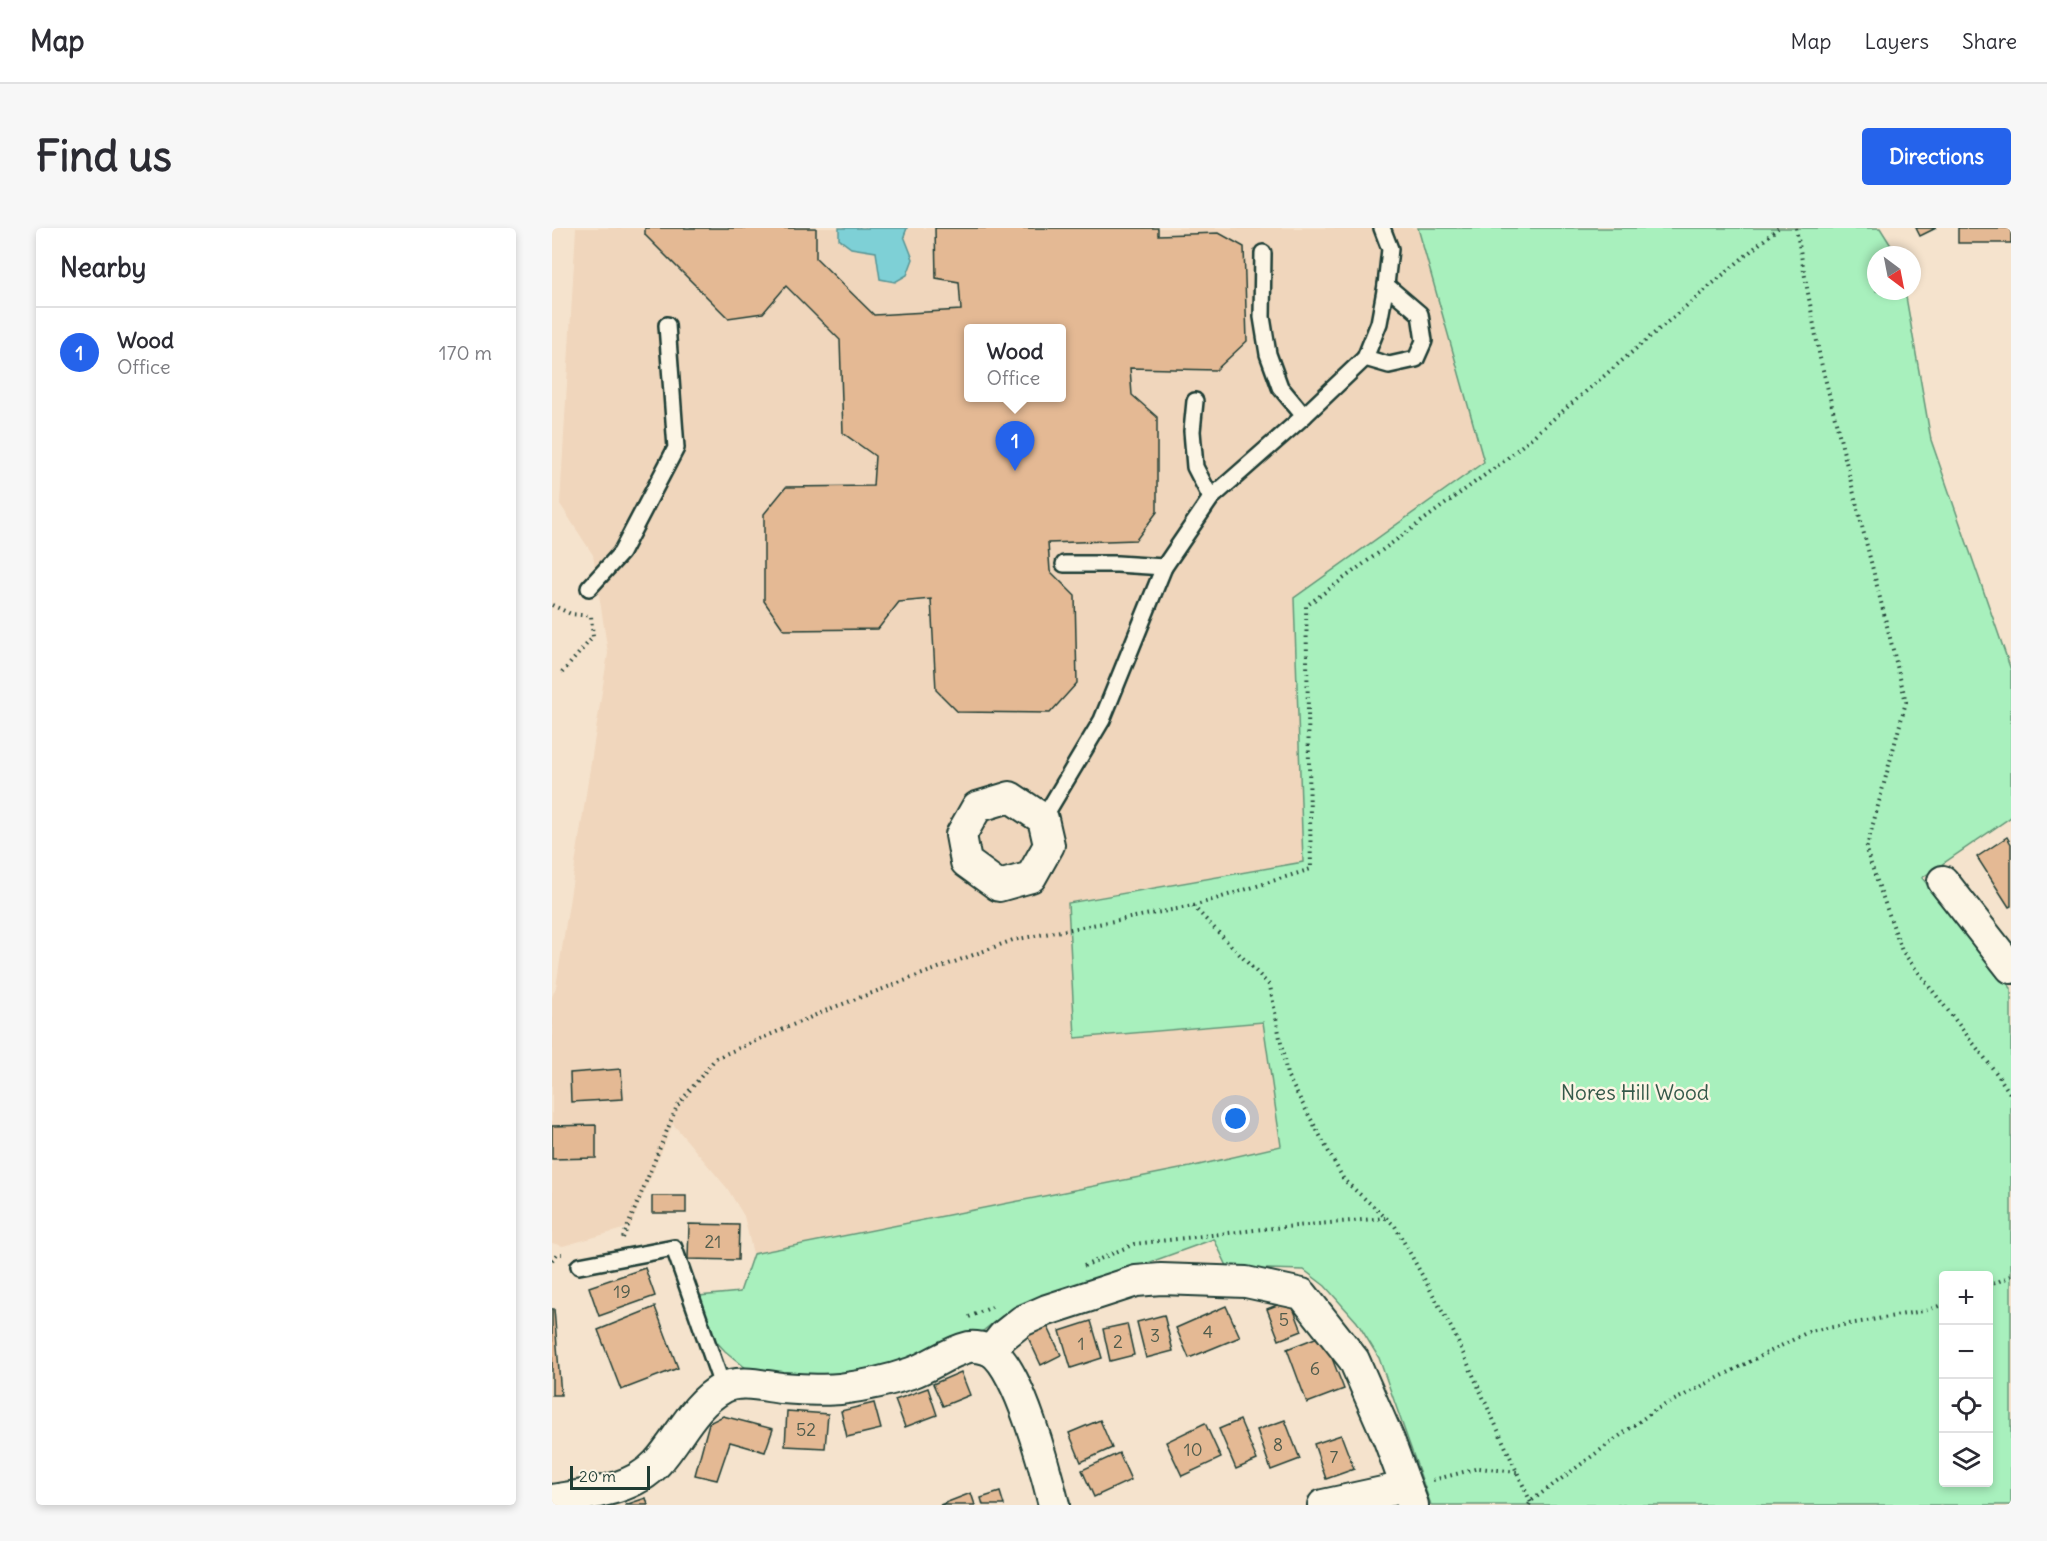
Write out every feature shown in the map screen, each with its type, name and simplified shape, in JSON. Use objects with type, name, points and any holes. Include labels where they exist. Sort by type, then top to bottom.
[{"type":"street","points":[[1943,881],[2011,968]]},
{"type":"street","points":[[991,1351],[1003,1336],[1022,1321],[1047,1310],[1136,1281],[1161,1279],[1246,1282],[1302,1294],[1354,1360],[1389,1440],[1410,1496],[1323,1505]]},
{"type":"street","points":[[552,1500],[609,1489],[647,1472],[665,1454],[686,1424],[709,1399],[723,1388],[744,1384],[807,1390],[849,1388],[911,1373],[972,1347],[991,1351],[1007,1370],[1014,1383],[1037,1443],[1054,1505]]},
{"type":"lane","points":[[1043,819],[1102,720],[1164,567],[1211,498],[1304,416],[1365,358],[1379,323],[1386,285],[1390,249],[1382,228]]},
{"type":"lane","points":[[1263,253],[1262,317],[1268,354],[1280,387],[1304,416]]},
{"type":"lane","points":[[1365,358],[1389,364],[1416,359],[1424,341],[1420,314],[1386,285]]},
{"type":"lane","points":[[589,588],[621,553],[676,448],[667,325]]},
{"type":"lane","points":[[1195,401],[1192,431],[1196,467],[1211,498]]},
{"type":"lane","points":[[1064,564],[1164,567]]},
{"type":"lane","points":[[579,1266],[674,1248],[723,1388]]},
{"type":"path","points":[[621,1243],[677,1106],[716,1058],[832,1008],[1012,940],[1193,906],[1311,870],[1306,606],[1504,461],[1778,228]]},
{"type":"path","points":[[1796,228],[1820,358],[1906,702],[1866,850],[1902,951],[1998,1074],[2011,1095]]},
{"type":"path","points":[[552,605],[571,614],[591,616],[592,637],[560,675]]},
{"type":"path","points":[[1193,906],[1270,986],[1287,1075],[1344,1180],[1395,1226],[1453,1331],[1531,1504],[1655,1410],[1809,1331],[1928,1310],[1939,1306]]},
{"type":"path","points":[[552,1260],[557,1254],[567,1253]]},
{"type":"path","points":[[1993,1284],[2011,1276]]},
{"type":"path","points":[[1410,1496],[1479,1468],[1518,1472]]},
{"type":"shaded area","points":[[576,228],[1418,228],[1484,463],[1294,598],[1303,862],[1068,903],[1075,1037],[1263,1022],[1281,1146],[1190,1167],[753,1254],[744,1216],[727,1188],[673,1124],[630,1227],[563,1246],[552,1243],[552,997],[556,987],[608,653],[593,555],[560,504]]},
{"type":"green space","name":"Nores Hill Wood","points":[[1418,228],[1880,228],[1891,246],[1867,246],[1867,300],[1907,300],[1931,440],[2011,670],[2011,817],[1922,878],[2011,988],[2011,1505],[1431,1505],[1379,1358],[1357,1322],[1325,1286],[1304,1270],[1267,1269],[1248,1274],[1229,1270],[1214,1239],[1002,1316],[969,1342],[903,1369],[763,1382],[725,1351],[700,1324],[699,1296],[740,1292],[753,1254],[1190,1167],[1281,1146],[1263,1022],[1075,1038],[1068,903],[1303,862],[1294,598],[1484,462]]},
{"type":"water","points":[[839,228],[907,228],[904,236],[913,259],[907,275],[895,282],[880,279],[876,252],[851,248],[839,239]]},
{"type":"building","points":[[645,228],[816,228],[816,258],[874,315],[961,310],[959,282],[936,278],[935,228],[1158,228],[1158,235],[1219,233],[1244,247],[1247,341],[1216,370],[1130,368],[1132,395],[1157,417],[1157,512],[1136,540],[1048,543],[1050,571],[1075,596],[1077,683],[1050,713],[958,712],[936,690],[931,599],[899,602],[878,629],[784,630],[764,601],[764,514],[786,487],[873,486],[875,456],[843,433],[840,340],[786,286],[763,313],[728,318],[645,235]]},
{"type":"building","points":[[1916,228],[1936,228],[1920,236]]},
{"type":"building","points":[[1958,228],[2011,228],[2011,243],[1958,243]]},
{"type":"building","points":[[2007,837],[2011,844],[2011,906],[2009,907],[1977,857]]},
{"type":"building","points":[[621,1069],[623,1099],[571,1102],[570,1073]]},
{"type":"building","points":[[596,1125],[596,1158],[552,1159],[552,1126]]},
{"type":"building","points":[[652,1196],[686,1196],[686,1213],[652,1213]]},
{"type":"building","points":[[689,1224],[739,1225],[738,1260],[688,1259]]},
{"type":"building","points":[[645,1268],[655,1296],[599,1316],[589,1287]]},
{"type":"building","points":[[1290,1300],[1302,1331],[1279,1340],[1267,1309]]},
{"type":"building","points":[[1226,1306],[1240,1337],[1189,1358],[1176,1328]]},
{"type":"building","points":[[655,1307],[678,1368],[621,1390],[598,1330]]},
{"type":"building","points":[[552,1309],[554,1309],[561,1395],[552,1395]]},
{"type":"building","points":[[1164,1315],[1173,1351],[1146,1358],[1137,1322]]},
{"type":"building","points":[[1091,1321],[1102,1358],[1071,1368],[1060,1331]]},
{"type":"building","points":[[1127,1324],[1134,1355],[1110,1361],[1103,1329]]},
{"type":"building","points":[[1047,1325],[1061,1355],[1041,1365],[1027,1335]]},
{"type":"building","points":[[1323,1335],[1344,1389],[1307,1403],[1287,1349]]},
{"type":"building","points":[[961,1372],[970,1395],[943,1406],[933,1384]]},
{"type":"building","points":[[928,1388],[937,1415],[905,1427],[895,1400]]},
{"type":"building","points":[[874,1403],[881,1429],[847,1437],[841,1411]]},
{"type":"building","points":[[787,1411],[828,1414],[825,1448],[785,1446]]},
{"type":"building","points":[[723,1416],[773,1429],[765,1452],[730,1442],[717,1480],[695,1475],[709,1423]]},
{"type":"building","points":[[1100,1420],[1112,1448],[1081,1462],[1069,1433]]},
{"type":"building","points":[[1240,1420],[1257,1460],[1236,1469],[1219,1429]]},
{"type":"building","points":[[1285,1420],[1300,1459],[1271,1470],[1257,1430]]},
{"type":"building","points":[[1205,1423],[1221,1458],[1182,1476],[1166,1442]]},
{"type":"building","points":[[1341,1435],[1354,1469],[1326,1479],[1314,1444]]},
{"type":"building","points":[[1119,1453],[1131,1480],[1094,1497],[1082,1470]]},
{"type":"building","points":[[1000,1492],[1004,1505],[983,1505],[981,1498]]},
{"type":"building","points":[[971,1493],[975,1505],[940,1505]]},
{"type":"building","points":[[646,1498],[648,1505],[625,1505]]},
{"type":"place","name":"Wood","points":[[1015,471]]}]
